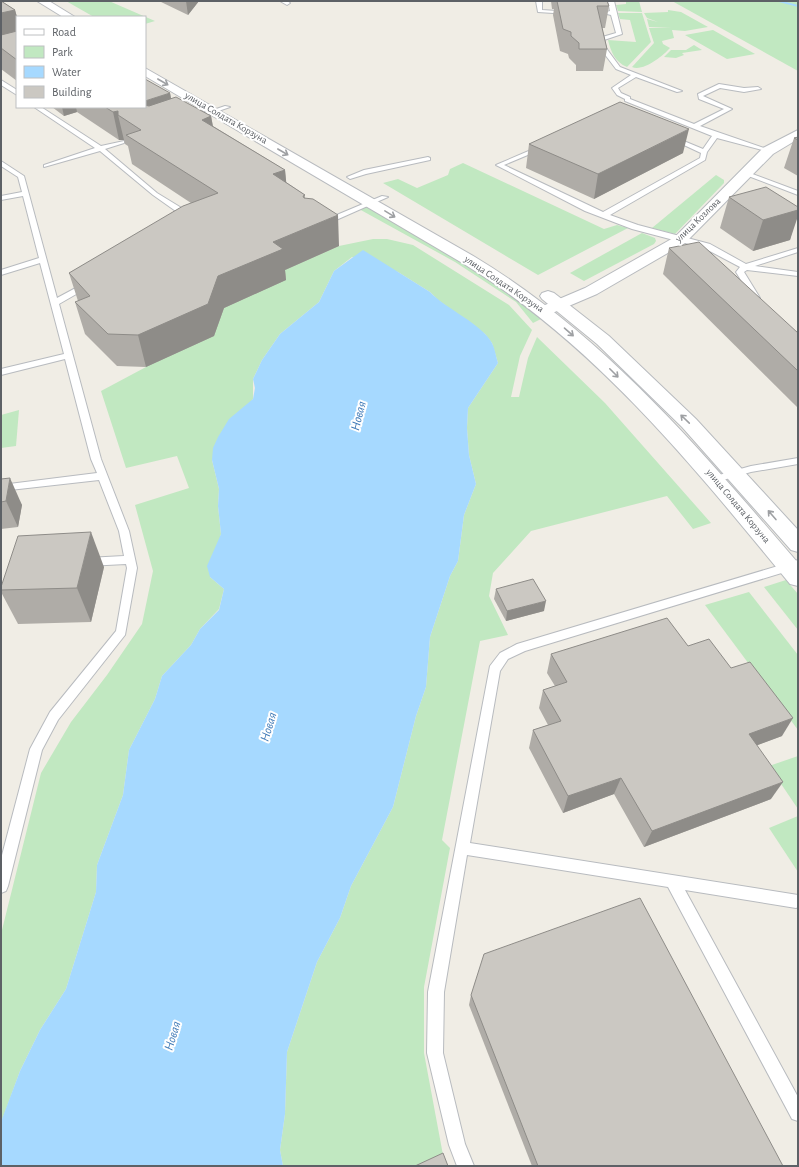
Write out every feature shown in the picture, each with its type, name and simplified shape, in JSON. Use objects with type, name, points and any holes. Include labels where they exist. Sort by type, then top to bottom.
[{"type":"street","points":[[42,1],[68,16]]},
{"type":"street","points":[[32,5],[51,16]]},
{"type":"street","name":"улица Солдата Корзуна","points":[[146,61],[220,109],[377,200],[481,268],[552,308],[615,351],[689,423],[736,473],[798,544]]},
{"type":"street","name":"улица Солдата Корзуна","points":[[146,72],[350,178],[377,200]]},
{"type":"street","name":"улица Козлова","points":[[552,308],[596,288],[680,240],[768,151],[798,134]]},
{"type":"street","name":"улица Солдата Корзуна","points":[[552,308],[586,346],[670,429],[795,569]]},
{"type":"lane","points":[[539,1],[540,11],[577,12]]},
{"type":"lane","points":[[611,1],[619,34],[601,39],[603,47],[618,68],[679,91]]},
{"type":"lane","points":[[598,13],[613,13]]},
{"type":"lane","points":[[636,75],[615,88],[619,94],[694,127],[768,151]]},
{"type":"lane","points":[[1,82],[16,92]]},
{"type":"lane","points":[[694,127],[729,109],[701,98],[700,95],[719,86],[727,86],[744,90],[758,89]]},
{"type":"lane","points":[[39,108],[101,149],[155,194],[196,221]]},
{"type":"lane","points":[[187,120],[220,109]]},
{"type":"lane","points":[[604,215],[703,159],[704,152],[716,135]]},
{"type":"lane","points":[[667,136],[704,152]]},
{"type":"lane","points":[[46,166],[122,142]]},
{"type":"lane","points":[[550,143],[499,165],[588,209],[641,229],[707,246],[745,267],[780,274],[798,274]]},
{"type":"lane","points":[[350,178],[364,172],[428,159]]},
{"type":"lane","points":[[1,163],[21,176],[24,194],[96,459],[124,531],[132,568],[121,632],[54,716],[36,749],[1,886]]},
{"type":"lane","points":[[745,173],[798,193]]},
{"type":"lane","points":[[1,198],[24,194]]},
{"type":"lane","points":[[318,225],[377,200]]},
{"type":"lane","points":[[764,307],[747,286],[740,272],[745,267],[798,250]]},
{"type":"lane","points":[[1,273],[42,260]]},
{"type":"lane","points":[[54,302],[95,281]]},
{"type":"lane","points":[[1,372],[68,356]]},
{"type":"lane","points":[[716,480],[751,469],[798,461]]},
{"type":"lane","points":[[1,488],[102,476]]},
{"type":"lane","points":[[76,563],[130,560]]},
{"type":"lane","points":[[466,1166],[457,1145],[435,1052],[436,992],[494,669],[504,656],[521,648],[795,569]]},
{"type":"lane","points":[[462,848],[796,900]]},
{"type":"lane","points":[[672,881],[798,1113]]},
{"type":"green space","points":[[66,1],[109,1],[144,16],[92,16]]},
{"type":"green space","points":[[626,1],[639,1],[642,12],[618,11],[616,5],[626,4]]},
{"type":"green space","points":[[672,1],[798,1],[798,71]]},
{"type":"green space","points":[[668,10],[681,12],[708,27],[685,31],[672,30],[674,38],[662,41],[663,44],[670,48],[667,51],[658,59],[647,65],[637,68],[632,67],[654,43],[649,28],[671,28],[649,27],[647,19],[658,22],[647,18],[644,13],[668,12]]},
{"type":"green space","points":[[618,13],[642,13],[651,42],[627,67],[619,62],[614,56],[608,40],[636,42],[630,20],[620,19]]},
{"type":"green space","points":[[146,17],[155,21],[146,24]]},
{"type":"green space","points":[[713,30],[755,54],[727,59],[685,35]]},
{"type":"green space","points":[[694,45],[702,50],[682,53],[684,55],[676,58],[664,57],[671,50],[686,50]]},
{"type":"green space","points":[[463,163],[604,229],[617,225],[628,228],[538,275],[383,183],[398,179],[417,188],[448,175],[450,169]]},
{"type":"green space","points":[[716,175],[724,180],[724,183],[675,234],[652,228]]},
{"type":"green space","points":[[370,207],[427,240],[545,317],[533,323],[516,302],[455,262],[359,209]]},
{"type":"green space","points":[[642,233],[655,238],[656,241],[654,244],[584,281],[570,273]]},
{"type":"green space","points":[[373,239],[387,239],[413,245],[509,305],[532,330],[520,356],[511,397],[519,397],[528,358],[537,337],[605,403],[711,523],[693,529],[667,496],[531,531],[493,573],[489,596],[508,635],[480,641],[442,840],[450,848],[424,987],[424,1053],[443,1155],[419,1166],[283,1166],[280,1150],[285,1114],[287,1052],[317,962],[340,918],[351,886],[393,807],[416,716],[426,687],[430,637],[450,576],[458,561],[464,515],[476,484],[469,455],[467,428],[468,408],[498,363],[492,343],[485,334],[438,300],[430,292],[398,272],[352,257],[334,271],[319,302],[280,334],[262,360],[253,379],[253,399],[212,460],[219,489],[218,506],[221,534],[210,577],[224,589],[219,609],[200,629],[191,645],[162,676],[155,699],[129,750],[123,795],[97,865],[96,892],[66,989],[40,1030],[20,1071],[1,1123],[1,934],[41,773],[71,722],[107,675],[142,624],[153,571],[135,505],[189,488],[177,456],[126,468],[101,391],[146,367],[211,314],[277,273],[339,246]]},
{"type":"green space","points":[[19,410],[16,446],[1,448],[1,415]]},
{"type":"green space","points":[[786,580],[798,594],[798,630],[764,587]]},
{"type":"green space","points":[[749,592],[798,655],[798,730],[705,605]]},
{"type":"green space","points":[[798,756],[798,809],[769,766]]},
{"type":"green space","points":[[798,816],[798,872],[769,828]]},
{"type":"water","name":"Новая","points":[[363,250],[430,292],[480,329],[492,343],[498,363],[468,408],[467,428],[469,455],[476,484],[464,515],[458,561],[450,576],[430,637],[426,687],[416,716],[393,807],[351,886],[340,918],[317,962],[287,1052],[285,1114],[280,1150],[283,1166],[1,1166],[2,1119],[20,1071],[40,1030],[66,989],[96,892],[97,865],[123,795],[129,750],[155,699],[162,676],[191,645],[200,629],[219,610],[224,589],[210,577],[207,566],[221,534],[218,506],[219,489],[212,460],[213,448],[229,419],[253,399],[255,388],[253,379],[262,360],[280,334],[319,302],[334,271]]},
{"type":"building","points":[[1,1],[15,10],[1,13]]},
{"type":"building","points":[[557,1],[607,1],[609,6],[597,6],[607,49],[579,49],[579,43],[571,36],[571,32],[563,29]]},
{"type":"building","points":[[16,31],[16,59],[1,48],[1,35]]},
{"type":"building","points":[[146,80],[170,93],[146,101]]},
{"type":"building","points":[[176,97],[211,116],[202,120],[285,170],[273,174],[305,195],[303,196],[304,198],[313,199],[338,215],[273,242],[283,249],[218,276],[208,304],[138,335],[108,334],[75,302],[90,296],[69,273],[183,206],[218,193],[126,135],[141,130],[118,115],[118,111],[113,112],[107,108],[146,108],[146,105],[149,106]]},
{"type":"building","points":[[620,102],[689,129],[598,174],[529,144]]},
{"type":"building","points":[[766,187],[798,207],[798,210],[763,220],[729,197]]},
{"type":"building","points":[[699,242],[798,333],[798,371],[669,248]]},
{"type":"building","points":[[10,478],[6,501],[1,502],[1,479]]},
{"type":"building","points":[[91,532],[77,588],[1,590],[18,536]]},
{"type":"building","points":[[533,579],[546,601],[507,611],[496,589]]},
{"type":"building","points":[[667,618],[688,646],[709,639],[731,668],[750,662],[793,718],[749,734],[783,782],[652,831],[621,778],[568,796],[533,730],[561,721],[543,690],[567,682],[551,654]]},
{"type":"building","points":[[640,898],[783,1166],[538,1166],[471,995],[484,954]]},
{"type":"building","points":[[443,1153],[448,1166],[415,1166]]},
{"type":"waterway","points":[[777,1],[798,6]]}]
